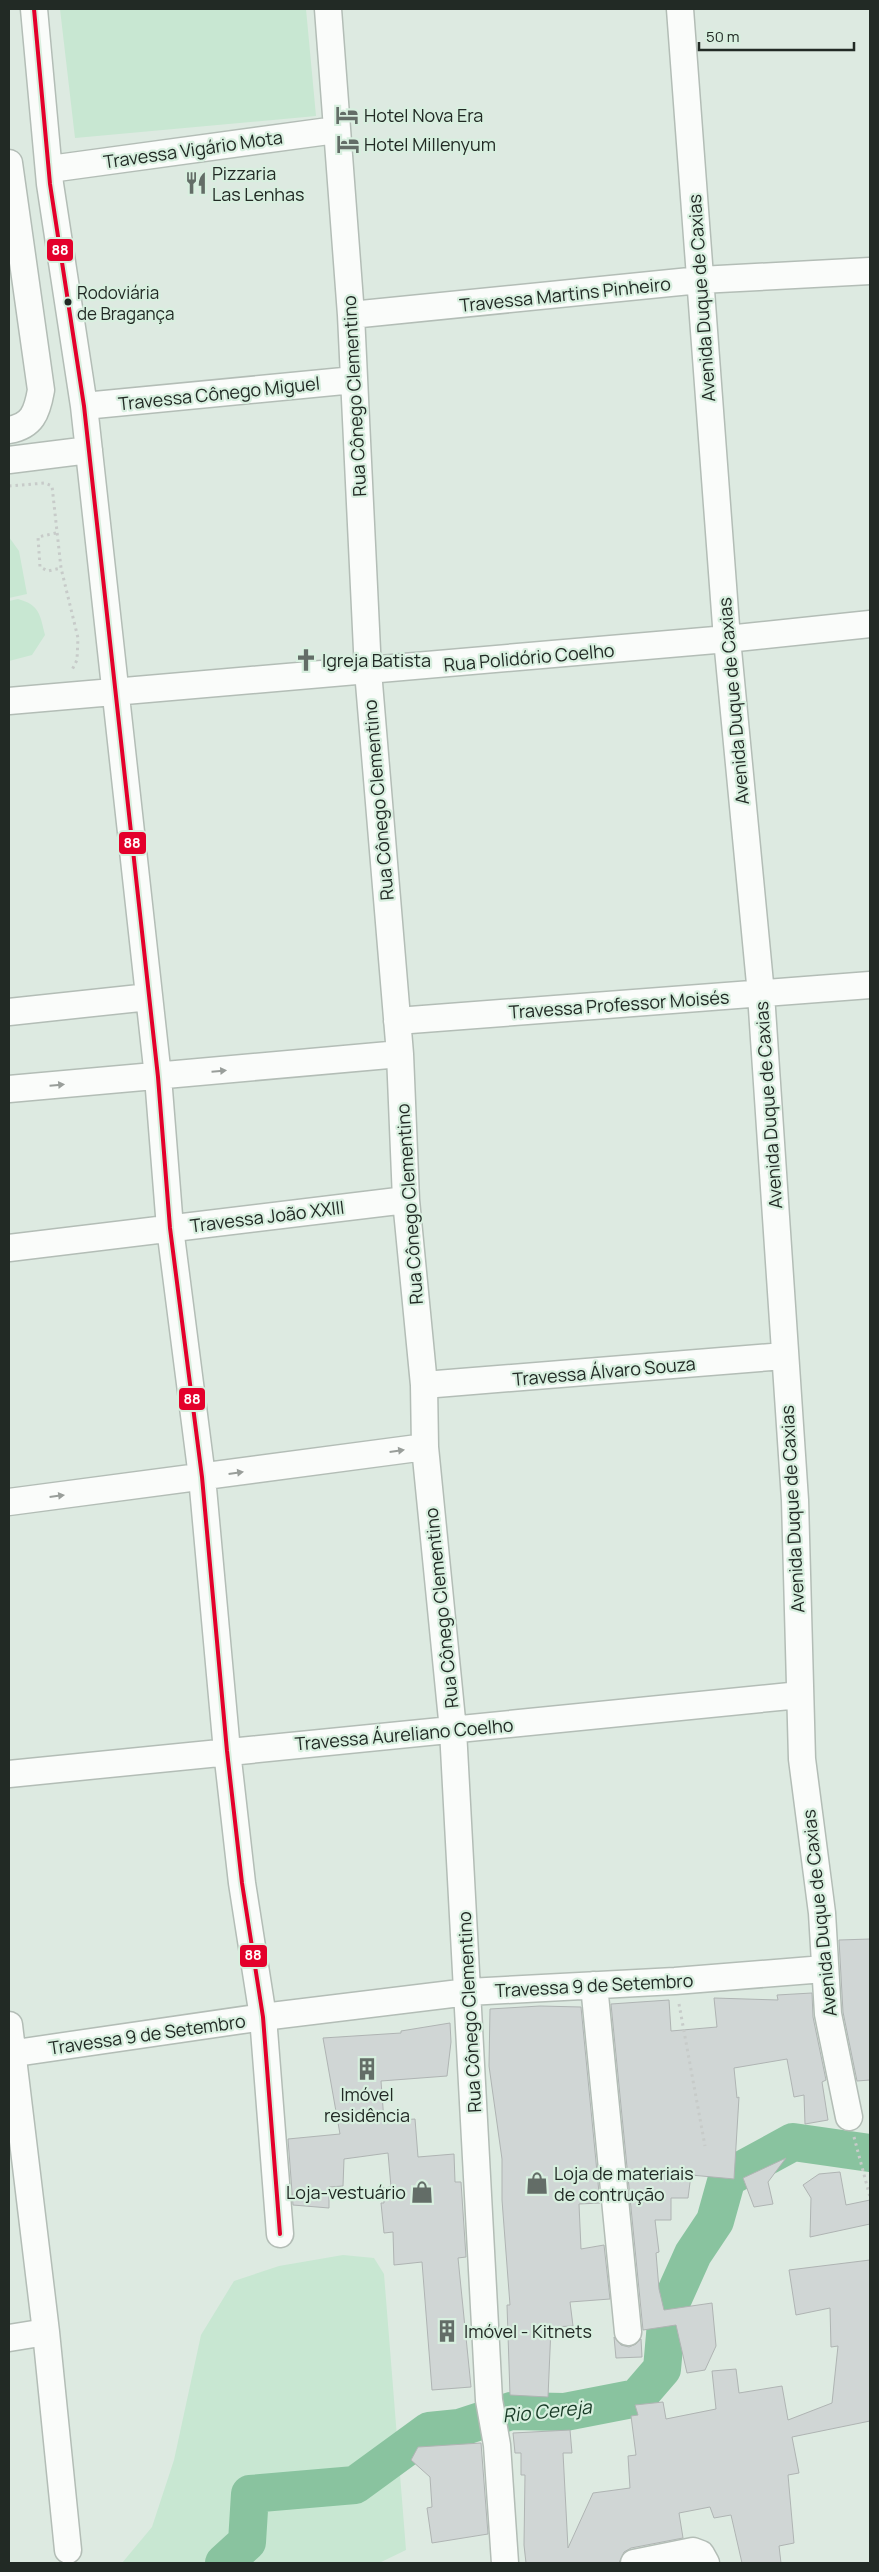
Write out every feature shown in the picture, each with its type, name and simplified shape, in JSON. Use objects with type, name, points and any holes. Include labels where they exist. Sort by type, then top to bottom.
[{"type":"street","points":[[34,9],[50,169],[89,450],[158,1077],[170,1228],[202,1477],[226,1751],[242,1883],[263,2017],[280,2234]]},
{"type":"street","name":"Rua Cônego Clementino","points":[[328,9],[351,315],[368,671],[400,1054],[406,1200],[424,1386],[425,1447],[453,1730],[489,2400],[497,2446],[505,2563]]},
{"type":"street","name":"Avenida Duque de Caxias","points":[[680,9],[727,639],[761,994],[794,1500],[802,1759],[822,1913],[828,2014],[849,2117]]},
{"type":"street","name":"Travessa Vigário Mota","points":[[9,163],[50,169],[336,130]]},
{"type":"street","points":[[9,163],[10,190],[41,390],[32,418],[24,427],[9,430]]},
{"type":"street","name":"Travessa Vigário Mota","points":[[10,190],[50,169]]},
{"type":"street","name":"Travessa Martins Pinheiro","points":[[351,315],[700,280],[870,271]]},
{"type":"street","name":"Travessa Cônego Miguel","points":[[84,406],[354,380]]},
{"type":"street","points":[[9,460],[89,450]]},
{"type":"street","name":"Rua Polidório Coelho","points":[[9,701],[114,690],[368,671],[727,639],[870,624]]},
{"type":"street","name":"Travessa Professor Moisés","points":[[397,1021],[870,985]]},
{"type":"street","points":[[9,1012],[148,997]]},
{"type":"street","points":[[9,1089],[400,1054]]},
{"type":"street","name":"Travessa João XXIII","points":[[9,1248],[406,1200]]},
{"type":"street","name":"Travessa Álvaro Souza","points":[[424,1386],[784,1356]]},
{"type":"street","points":[[9,1502],[425,1447]]},
{"type":"street","name":"Travessa Áureliano Coelho","points":[[9,1774],[800,1695]]},
{"type":"street","name":"Travessa 9 de Setembro","points":[[10,2054],[263,2017],[468,1992],[676,1981],[824,1969]]},
{"type":"street","points":[[594,1986],[628,2332]]},
{"type":"street","points":[[9,2025],[10,2054],[46,2332],[68,2550]]},
{"type":"street","points":[[9,2338],[46,2332]]},
{"type":"street","points":[[634,2563],[693,2551],[701,2554],[706,2563]]},
{"type":"path","points":[[9,486],[45,483],[52,486],[61,568],[78,638],[77,660],[69,674]]},
{"type":"path","points":[[56,533],[38,537],[40,567],[48,571],[61,568]]},
{"type":"path","points":[[676,1981],[704,2146]]},
{"type":"path","points":[[849,2117],[870,2197]]},
{"type":"green space","points":[[60,9],[306,9],[316,116],[75,138]]},
{"type":"green space","points":[[9,537],[19,551],[27,594],[9,598]]},
{"type":"green space","points":[[18,599],[31,604],[38,612],[45,635],[32,655],[9,661],[9,601]]},
{"type":"green space","points":[[343,2255],[374,2258],[384,2274],[406,2550],[379,2563],[122,2563],[152,2527],[174,2460],[201,2335],[234,2281],[279,2266]]},
{"type":"building","points":[[870,1939],[870,2080],[857,2081],[843,2012],[839,1940]]},
{"type":"building","points":[[812,1993],[813,2017],[826,2080],[822,2082],[828,2120],[805,2124],[804,2095],[794,2097],[787,2059],[734,2068],[737,2098],[739,2097],[734,2179],[691,2175],[688,2198],[671,2198],[671,2220],[655,2220],[659,2252],[656,2253],[659,2289],[664,2310],[712,2303],[716,2346],[705,2370],[687,2373],[676,2325],[643,2330],[611,2004],[669,2000],[671,2031],[717,2027],[714,1998],[778,2000],[777,1995]]},
{"type":"building","points":[[540,2006],[581,2007],[600,2203],[579,2204],[581,2249],[604,2245],[610,2299],[570,2302],[573,2326],[551,2327],[548,2397],[510,2395],[507,2305],[510,2305],[502,2200],[502,2159],[489,2066],[490,2009]]},
{"type":"building","points":[[450,2023],[451,2042],[447,2076],[381,2081],[384,2121],[415,2119],[418,2157],[454,2154],[455,2182],[461,2182],[466,2257],[458,2258],[471,2387],[432,2390],[422,2262],[394,2265],[393,2232],[384,2233],[381,2203],[384,2203],[383,2188],[391,2187],[388,2153],[344,2159],[343,2186],[329,2187],[329,2208],[293,2205],[288,2139],[340,2134],[323,2038],[401,2033],[401,2031]]},
{"type":"building","points":[[786,2158],[768,2182],[773,2204],[754,2207],[743,2178]]},
{"type":"building","points":[[840,2172],[846,2205],[870,2200],[870,2224],[810,2237],[811,2198],[803,2185],[819,2174]]},
{"type":"building","points":[[870,2260],[870,2421],[792,2437],[799,2473],[788,2475],[794,2543],[779,2546],[781,2563],[742,2563],[731,2515],[714,2518],[710,2507],[679,2513],[683,2538],[631,2548],[624,2552],[619,2563],[526,2563],[524,2545],[525,2475],[521,2475],[521,2453],[515,2453],[513,2433],[570,2430],[572,2453],[563,2453],[568,2548],[593,2493],[630,2488],[628,2456],[636,2455],[631,2416],[638,2415],[635,2405],[663,2402],[666,2419],[716,2409],[712,2371],[736,2369],[739,2393],[782,2386],[788,2420],[832,2403],[838,2346],[831,2347],[830,2308],[796,2315],[789,2270]]},
{"type":"building","points":[[614,2337],[621,2345],[629,2347],[641,2339],[642,2357],[616,2358]]},
{"type":"building","points":[[481,2443],[488,2534],[432,2543],[427,2508],[432,2507],[430,2477],[411,2460],[418,2447]]},
{"type":"waterway","name":"Rio Cereja","points":[[224,2563],[247,2542],[250,2494],[355,2485],[429,2431],[459,2428],[511,2411],[565,2412],[637,2398],[662,2369],[667,2312],[693,2254],[715,2221],[727,2178],[793,2142],[870,2153]]},
{"type":"transit line","name":"88","points":[[34,9],[50,184],[84,406],[158,1077],[170,1228],[202,1477],[227,1751],[242,1883],[263,2017],[280,2234]]},
{"type":"place","name":"Hotel Nova Era","points":[[347,115]]},
{"type":"place","name":"Hotel Millenyum","points":[[348,144]]},
{"type":"place","name":"Pizzaria Las Lenhas","points":[[196,183]]},
{"type":"place","name":"Rodoviária de Bragança","points":[[68,302]]},
{"type":"place","name":"Igreja Batista","points":[[306,660]]},
{"type":"place","name":"Imóvel residência","points":[[367,2069]]},
{"type":"place","name":"Loja de materiais de contrução","points":[[537,2183]]},
{"type":"place","name":"Loja-vestuário","points":[[422,2192]]},
{"type":"place","name":"Imóvel - Kitnets","points":[[447,2331]]}]
